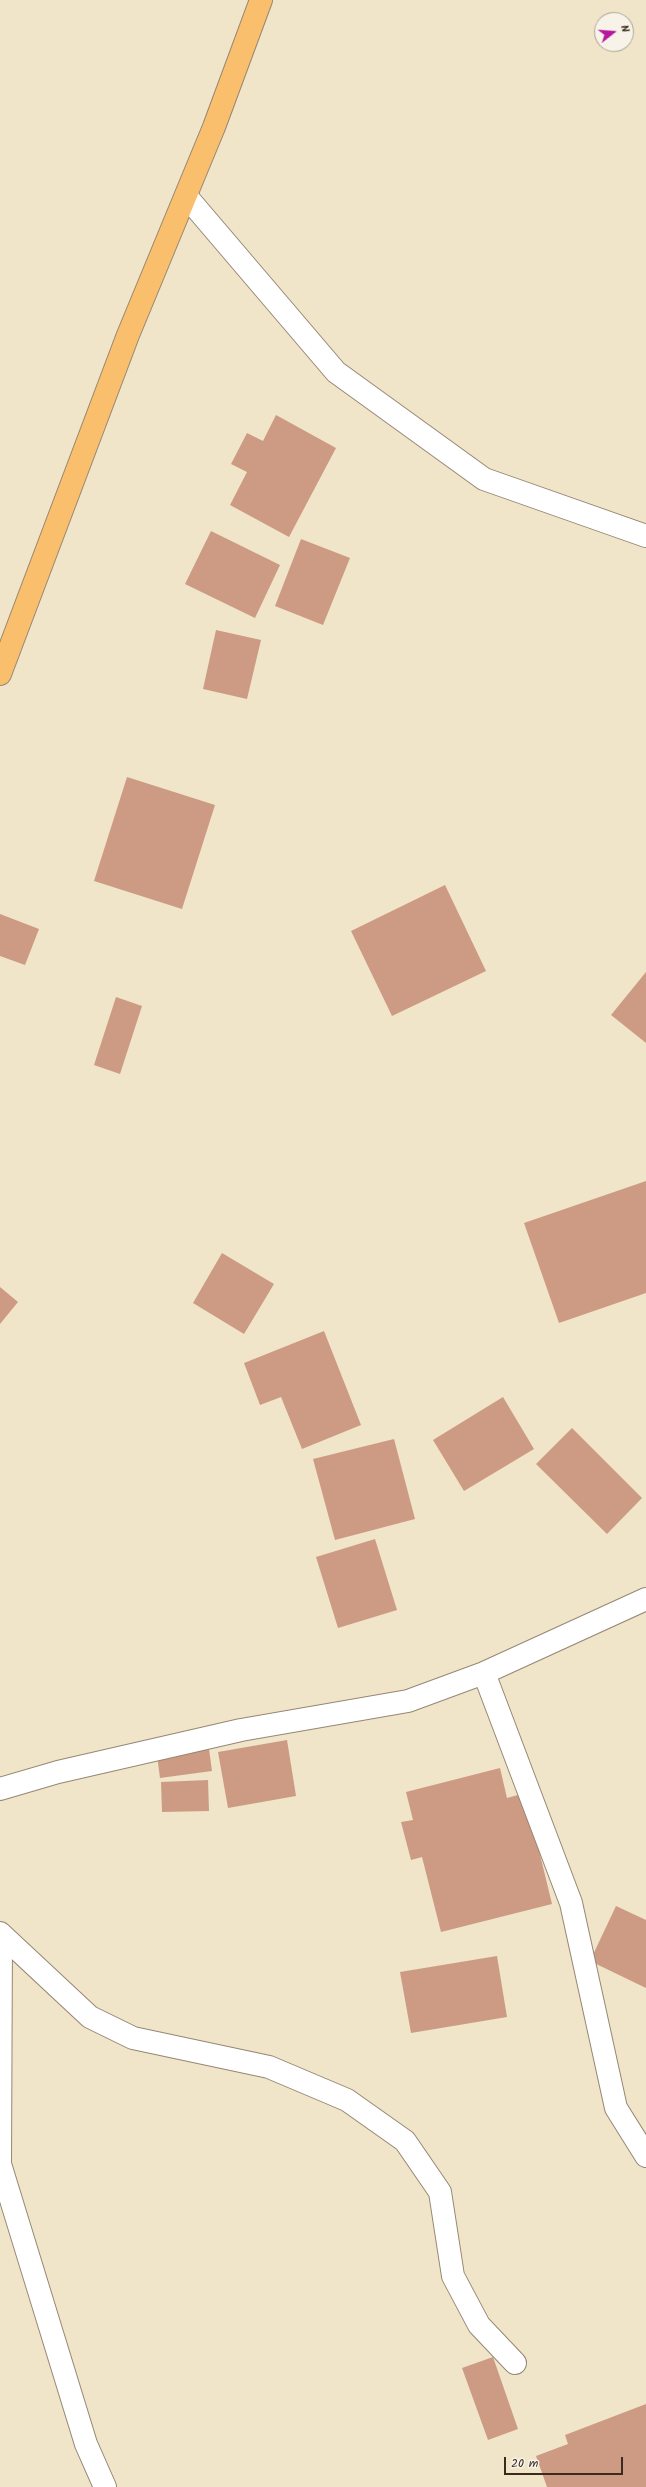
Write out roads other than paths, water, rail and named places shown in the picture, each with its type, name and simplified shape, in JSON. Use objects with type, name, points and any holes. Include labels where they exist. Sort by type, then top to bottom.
[{"type":"main road","points":[[0,674],[128,335],[186,196],[261,0]]},
{"type":"street","points":[[186,196],[336,372],[484,479],[646,536]]},
{"type":"street","points":[[0,1789],[58,1772],[241,1730],[408,1702],[484,1673],[646,1599]]},
{"type":"street","points":[[484,1673],[571,1903],[616,2108],[646,2156]]},
{"type":"street","points":[[0,1934],[90,2017],[133,2038],[269,2067],[347,2100],[405,2141],[440,2192],[453,2276],[479,2325],[515,2363]]},
{"type":"street","points":[[0,1934],[0,2164],[86,2444],[105,2487]]}]
